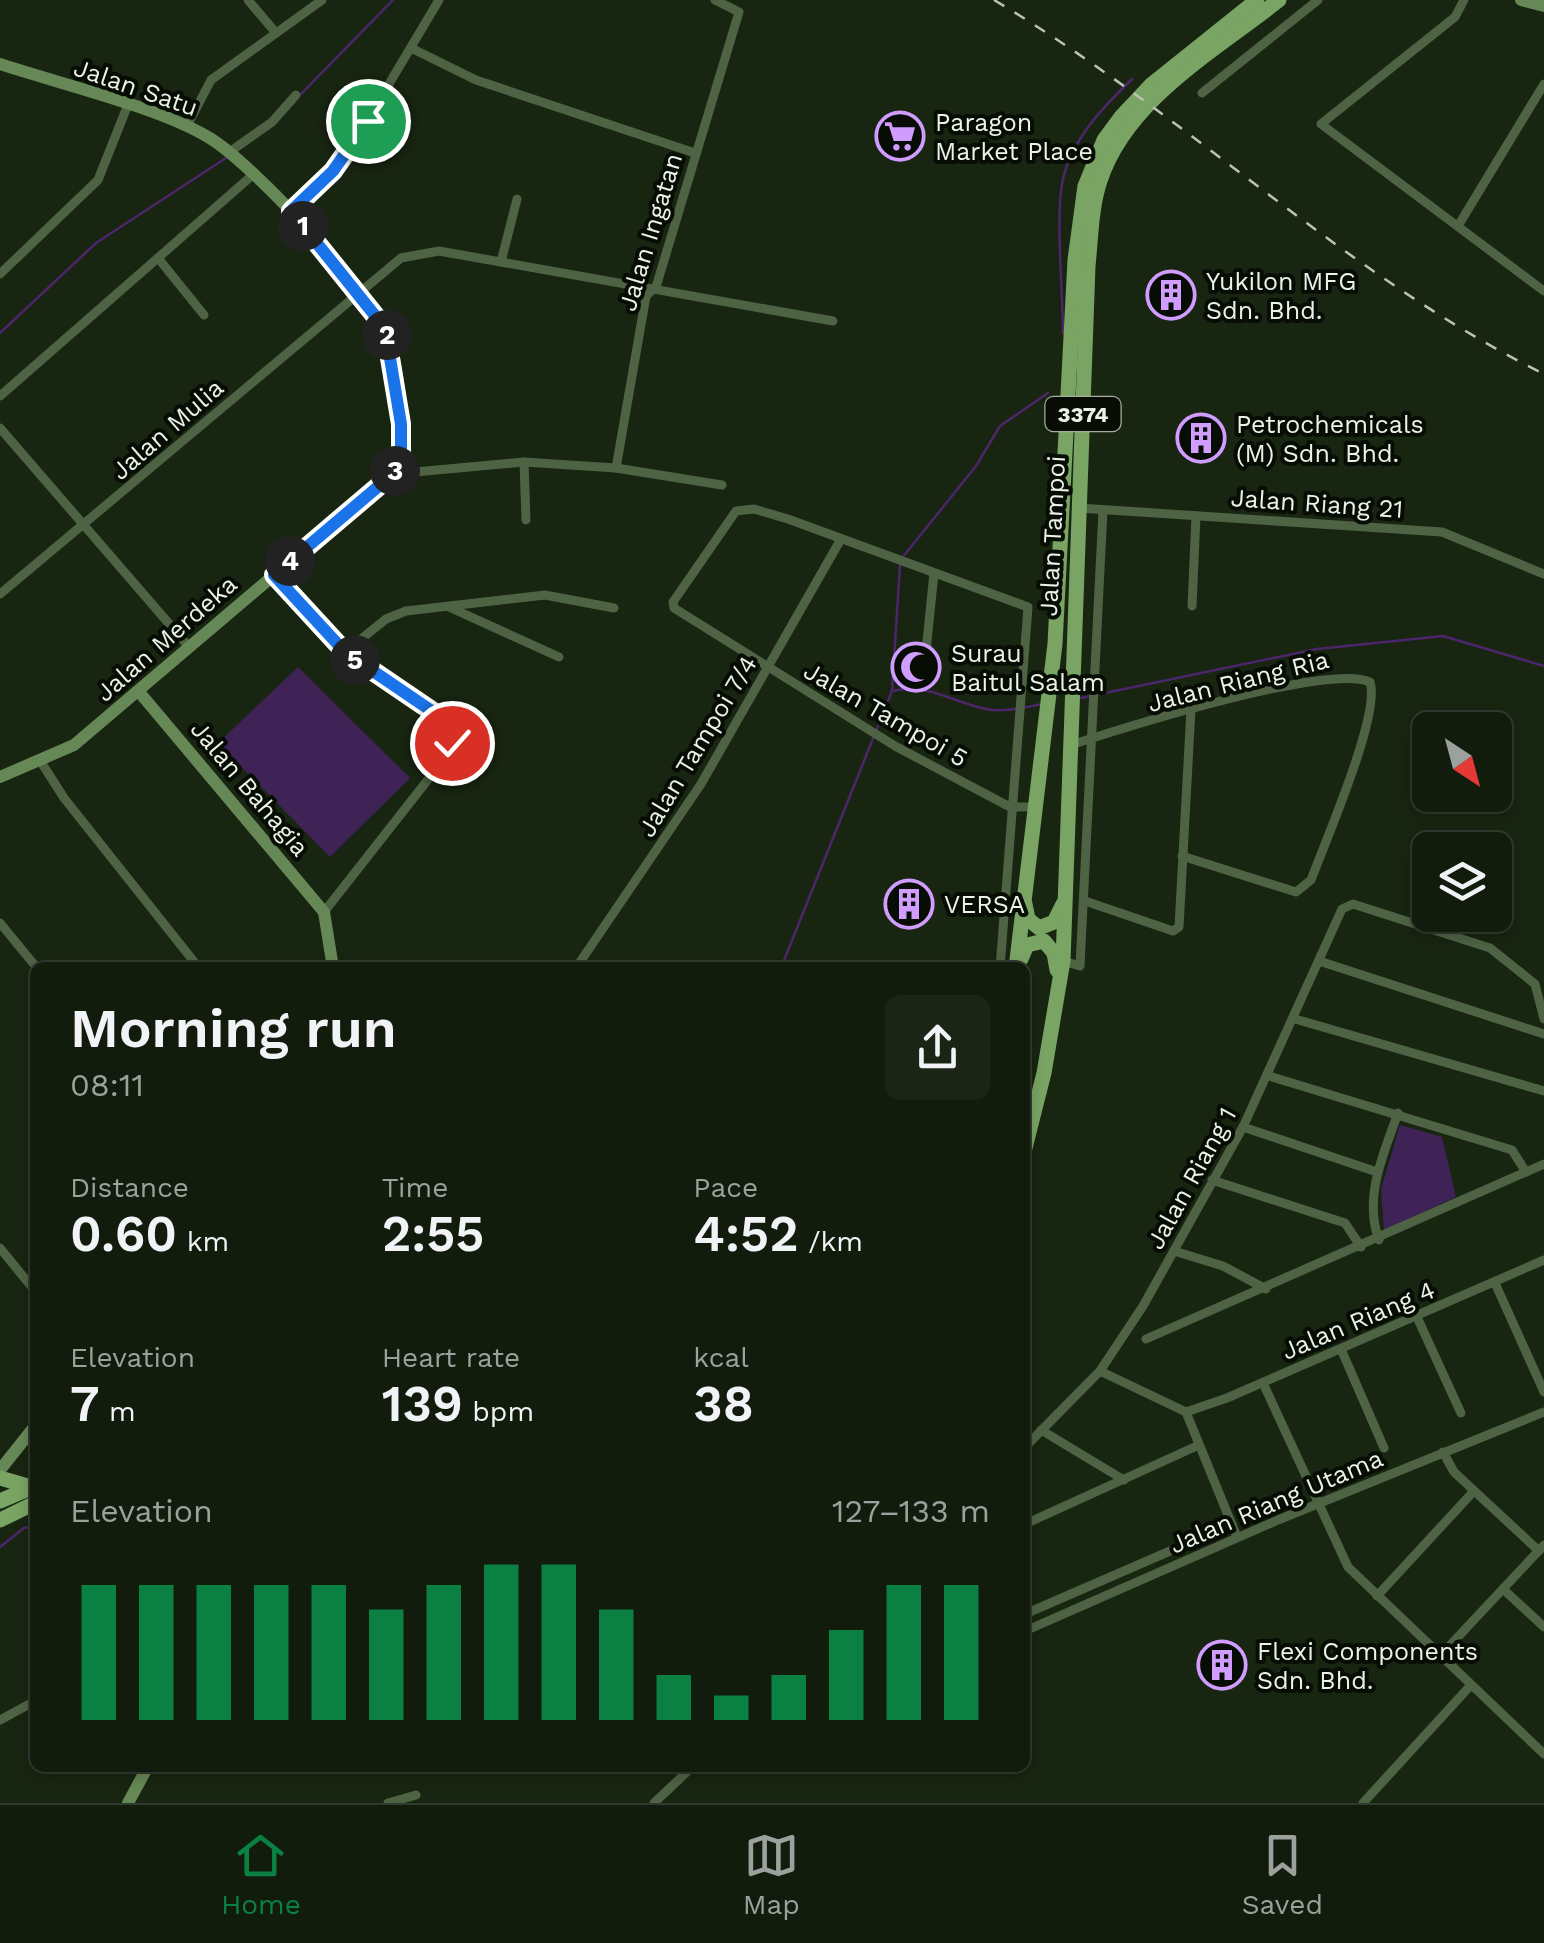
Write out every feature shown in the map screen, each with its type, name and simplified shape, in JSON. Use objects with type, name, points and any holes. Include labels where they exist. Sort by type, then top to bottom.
[{"type":"main road","name":"Jalan Tampoi","points":[[1017,962],[1048,714],[1064,508],[1076,249],[1084,186],[1104,140],[1121,117],[1152,84],[1257,0]]},
{"type":"main road","name":"Jalan Tampoi","points":[[1030,1124],[1063,961],[1088,266],[1099,183],[1132,124],[1160,94],[1279,0]]},
{"type":"main road","points":[[1023,895],[1028,919],[1039,928],[1054,922],[1066,895]]},
{"type":"main road","points":[[1020,962],[1028,945],[1044,941],[1054,953],[1058,988]]},
{"type":"main road","points":[[0,1474],[30,1490]]},
{"type":"main road","points":[[3,1503],[30,1493]]},
{"type":"street","points":[[248,0],[276,33]]},
{"type":"street","points":[[187,126],[211,80],[322,0]]},
{"type":"street","points":[[291,211],[352,146],[439,0]]},
{"type":"street","name":"Jalan Ingatan","points":[[616,468],[646,296],[656,287],[739,12],[715,0]]},
{"type":"street","points":[[1202,93],[1318,0]]},
{"type":"street","points":[[1464,0],[1455,18],[1320,124],[1544,291]]},
{"type":"street","points":[[1522,0],[1544,6]]},
{"type":"street","points":[[412,48],[476,80],[695,153]]},
{"type":"street","name":"Jalan Satu","points":[[0,64],[187,126],[235,155],[256,174],[291,211],[385,328],[392,353],[402,441],[393,474]]},
{"type":"street","points":[[1458,226],[1544,84]]},
{"type":"street","points":[[235,155],[296,94]]},
{"type":"street","points":[[0,274],[98,180],[127,107]]},
{"type":"street","points":[[0,396],[256,174]]},
{"type":"street","points":[[501,262],[517,199]]},
{"type":"street","name":"Jalan Mulia","points":[[0,594],[390,264],[420,253],[439,251],[833,320]]},
{"type":"street","points":[[158,258],[204,315]]},
{"type":"street","points":[[0,428],[190,648]]},
{"type":"street","points":[[524,462],[526,520]]},
{"type":"street","points":[[393,474],[524,462],[616,468],[722,485]]},
{"type":"street","name":"Jalan Merdeka","points":[[0,777],[42,762],[74,744],[140,693],[393,474]]},
{"type":"street","name":"Jalan Riang 21","points":[[1079,508],[1442,532],[1544,574]]},
{"type":"street","name":"Jalan Tampoi 5","points":[[841,539],[754,509],[736,511],[674,602],[674,608],[883,739],[1010,807],[1034,808]]},
{"type":"street","points":[[1063,961],[1080,966],[1102,510]]},
{"type":"street","points":[[1192,606],[1196,516]]},
{"type":"street","points":[[841,539],[1028,607],[1000,962]]},
{"type":"street","name":"Jalan Tampoi 7/4","points":[[580,962],[702,784],[841,539]]},
{"type":"street","points":[[926,652],[932,572]]},
{"type":"street","points":[[274,575],[345,652],[445,720],[452,743],[324,912],[332,962]]},
{"type":"street","points":[[345,652],[386,619],[447,606],[545,596],[614,608]]},
{"type":"street","points":[[1075,599],[1099,601]]},
{"type":"street","points":[[447,606],[559,657]]},
{"type":"street","points":[[1071,693],[1096,675]]},
{"type":"street","name":"Jalan Riang Ria","points":[[1068,745],[1191,709],[1346,676],[1370,682],[1362,740],[1304,890],[1296,892],[1182,856]]},
{"type":"street","name":"Jalan Bahagia","points":[[140,693],[324,912]]},
{"type":"street","points":[[1085,901],[1176,930],[1191,709]]},
{"type":"street","points":[[42,762],[64,798],[193,962]]},
{"type":"street","points":[[1004,890],[1023,895]]},
{"type":"street","name":"Jalan Riang 1","points":[[1030,1442],[1100,1371],[1174,1251],[1269,1076],[1342,909],[1353,904],[1490,948],[1530,978],[1540,994],[1544,1019]]},
{"type":"street","points":[[0,923],[32,962]]},
{"type":"street","points":[[1320,961],[1544,1034]]},
{"type":"street","points":[[1295,1018],[1544,1091]]},
{"type":"street","points":[[1269,1076],[1512,1150],[1526,1172]]},
{"type":"street","points":[[1379,1240],[1372,1222],[1378,1172],[1398,1113]]},
{"type":"street","points":[[1243,1127],[1378,1172]]},
{"type":"street","points":[[1146,1338],[1379,1240],[1544,1164]]},
{"type":"street","points":[[1212,1180],[1345,1223],[1361,1247]]},
{"type":"street","points":[[0,1248],[30,1285]]},
{"type":"street","points":[[1174,1251],[1223,1266],[1266,1289]]},
{"type":"street","name":"Jalan Riang 4","points":[[1186,1412],[1544,1260]]},
{"type":"street","points":[[1495,1283],[1544,1392]]},
{"type":"street","points":[[1417,1317],[1461,1413]]},
{"type":"street","points":[[1341,1349],[1384,1448]]},
{"type":"street","points":[[1100,1371],[1186,1412],[1237,1537]]},
{"type":"street","points":[[1264,1382],[1348,1567],[1544,1754]]},
{"type":"street","name":"Jalan Riang Utama","points":[[1030,1629],[1237,1537],[1544,1412]]},
{"type":"street","points":[[1041,1430],[1124,1480]]},
{"type":"street","points":[[0,1474],[30,1433]]},
{"type":"street","points":[[1030,1522],[1199,1445]]},
{"type":"street","points":[[1441,1654],[1541,1548],[1473,1492],[1443,1452]]},
{"type":"street","points":[[1377,1596],[1473,1492]]},
{"type":"street","points":[[1030,1612],[1232,1524]]},
{"type":"street","points":[[1131,1570],[1137,1584]]},
{"type":"street","points":[[1503,1589],[1544,1627]]},
{"type":"street","points":[[1363,1803],[1471,1685]]},
{"type":"street","points":[[0,1720],[30,1703]]},
{"type":"street","points":[[128,1803],[145,1772]]},
{"type":"street","points":[[654,1803],[686,1772]]},
{"type":"street","points":[[388,1803],[416,1795]]},
{"type":"shaded area","points":[[298,667],[410,778],[330,857],[218,743]]},
{"type":"shaded area","points":[[1400,1125],[1442,1137],[1456,1197],[1384,1230],[1381,1189]]},
{"type":"waterway","points":[[300,95],[393,0]]},
{"type":"waterway","points":[[1063,333],[1059,233],[1067,164],[1100,112],[1132,79]]},
{"type":"waterway","points":[[0,333],[96,243],[226,158]]},
{"type":"waterway","points":[[902,558],[976,466],[1000,426],[1048,393]]},
{"type":"waterway","points":[[877,729],[892,691],[900,565]]},
{"type":"waterway","points":[[1081,698],[1317,649],[1443,636],[1544,666]]},
{"type":"waterway","points":[[892,691],[929,691],[993,710],[1043,704]]},
{"type":"waterway","points":[[783,962],[874,736]]},
{"type":"waterway","points":[[0,1547],[30,1527]]},
{"type":"railway","points":[[994,0],[1132,92],[1401,290],[1544,374]]},
{"type":"place","name":"Paragon Market Place","points":[[900,136]]},
{"type":"place","name":"Yukilon MFG Sdn. Bhd.","points":[[1171,295]]},
{"type":"place","name":"Petrochemicals (M) Sdn. Bhd.","points":[[1201,438]]},
{"type":"place","name":"Surau Baitul Salam","points":[[916,667]]},
{"type":"place","name":"VERSA","points":[[909,904]]},
{"type":"place","name":"Flexi Components Sdn. Bhd.","points":[[1222,1665]]},
{"type":"route","points":[[368,121],[333,171],[291,211],[385,328],[392,353],[401,454],[393,474],[274,575],[345,652],[445,720],[452,743]]}]
